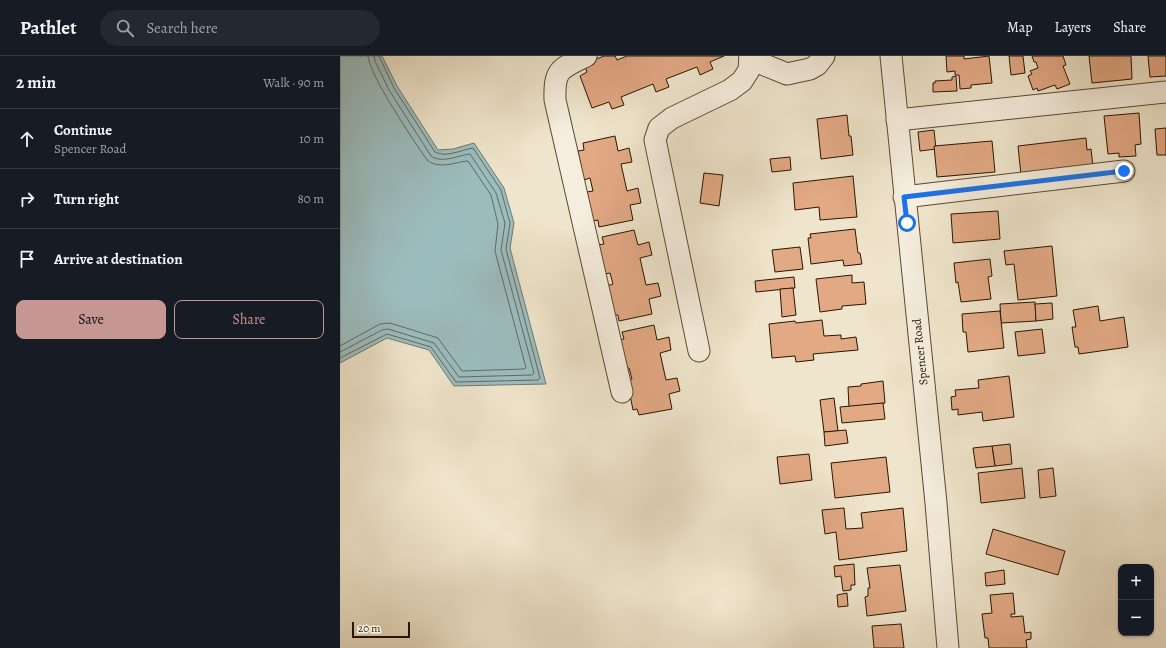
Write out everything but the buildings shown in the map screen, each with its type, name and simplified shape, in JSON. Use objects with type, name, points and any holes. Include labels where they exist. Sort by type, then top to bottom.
[{"type":"street","points":[[586,56],[568,65],[557,74],[554,83],[555,100],[622,392]]},
{"type":"street","points":[[699,351],[654,140],[659,128],[672,118],[730,90],[742,81],[749,70],[750,58],[787,74],[810,69],[817,65],[824,56]]},
{"type":"street","name":"Spencer Road","points":[[890,56],[936,503],[948,648]]},
{"type":"street","points":[[897,120],[1166,92]]},
{"type":"street","points":[[904,197],[1124,171]]},
{"type":"water","points":[[340,56],[382,56],[397,86],[438,150],[453,149],[474,143],[504,188],[514,223],[510,248],[546,384],[454,386],[429,350],[387,338],[340,363]]},
{"type":"route","points":[[907,223],[904,197],[1124,171]]}]
